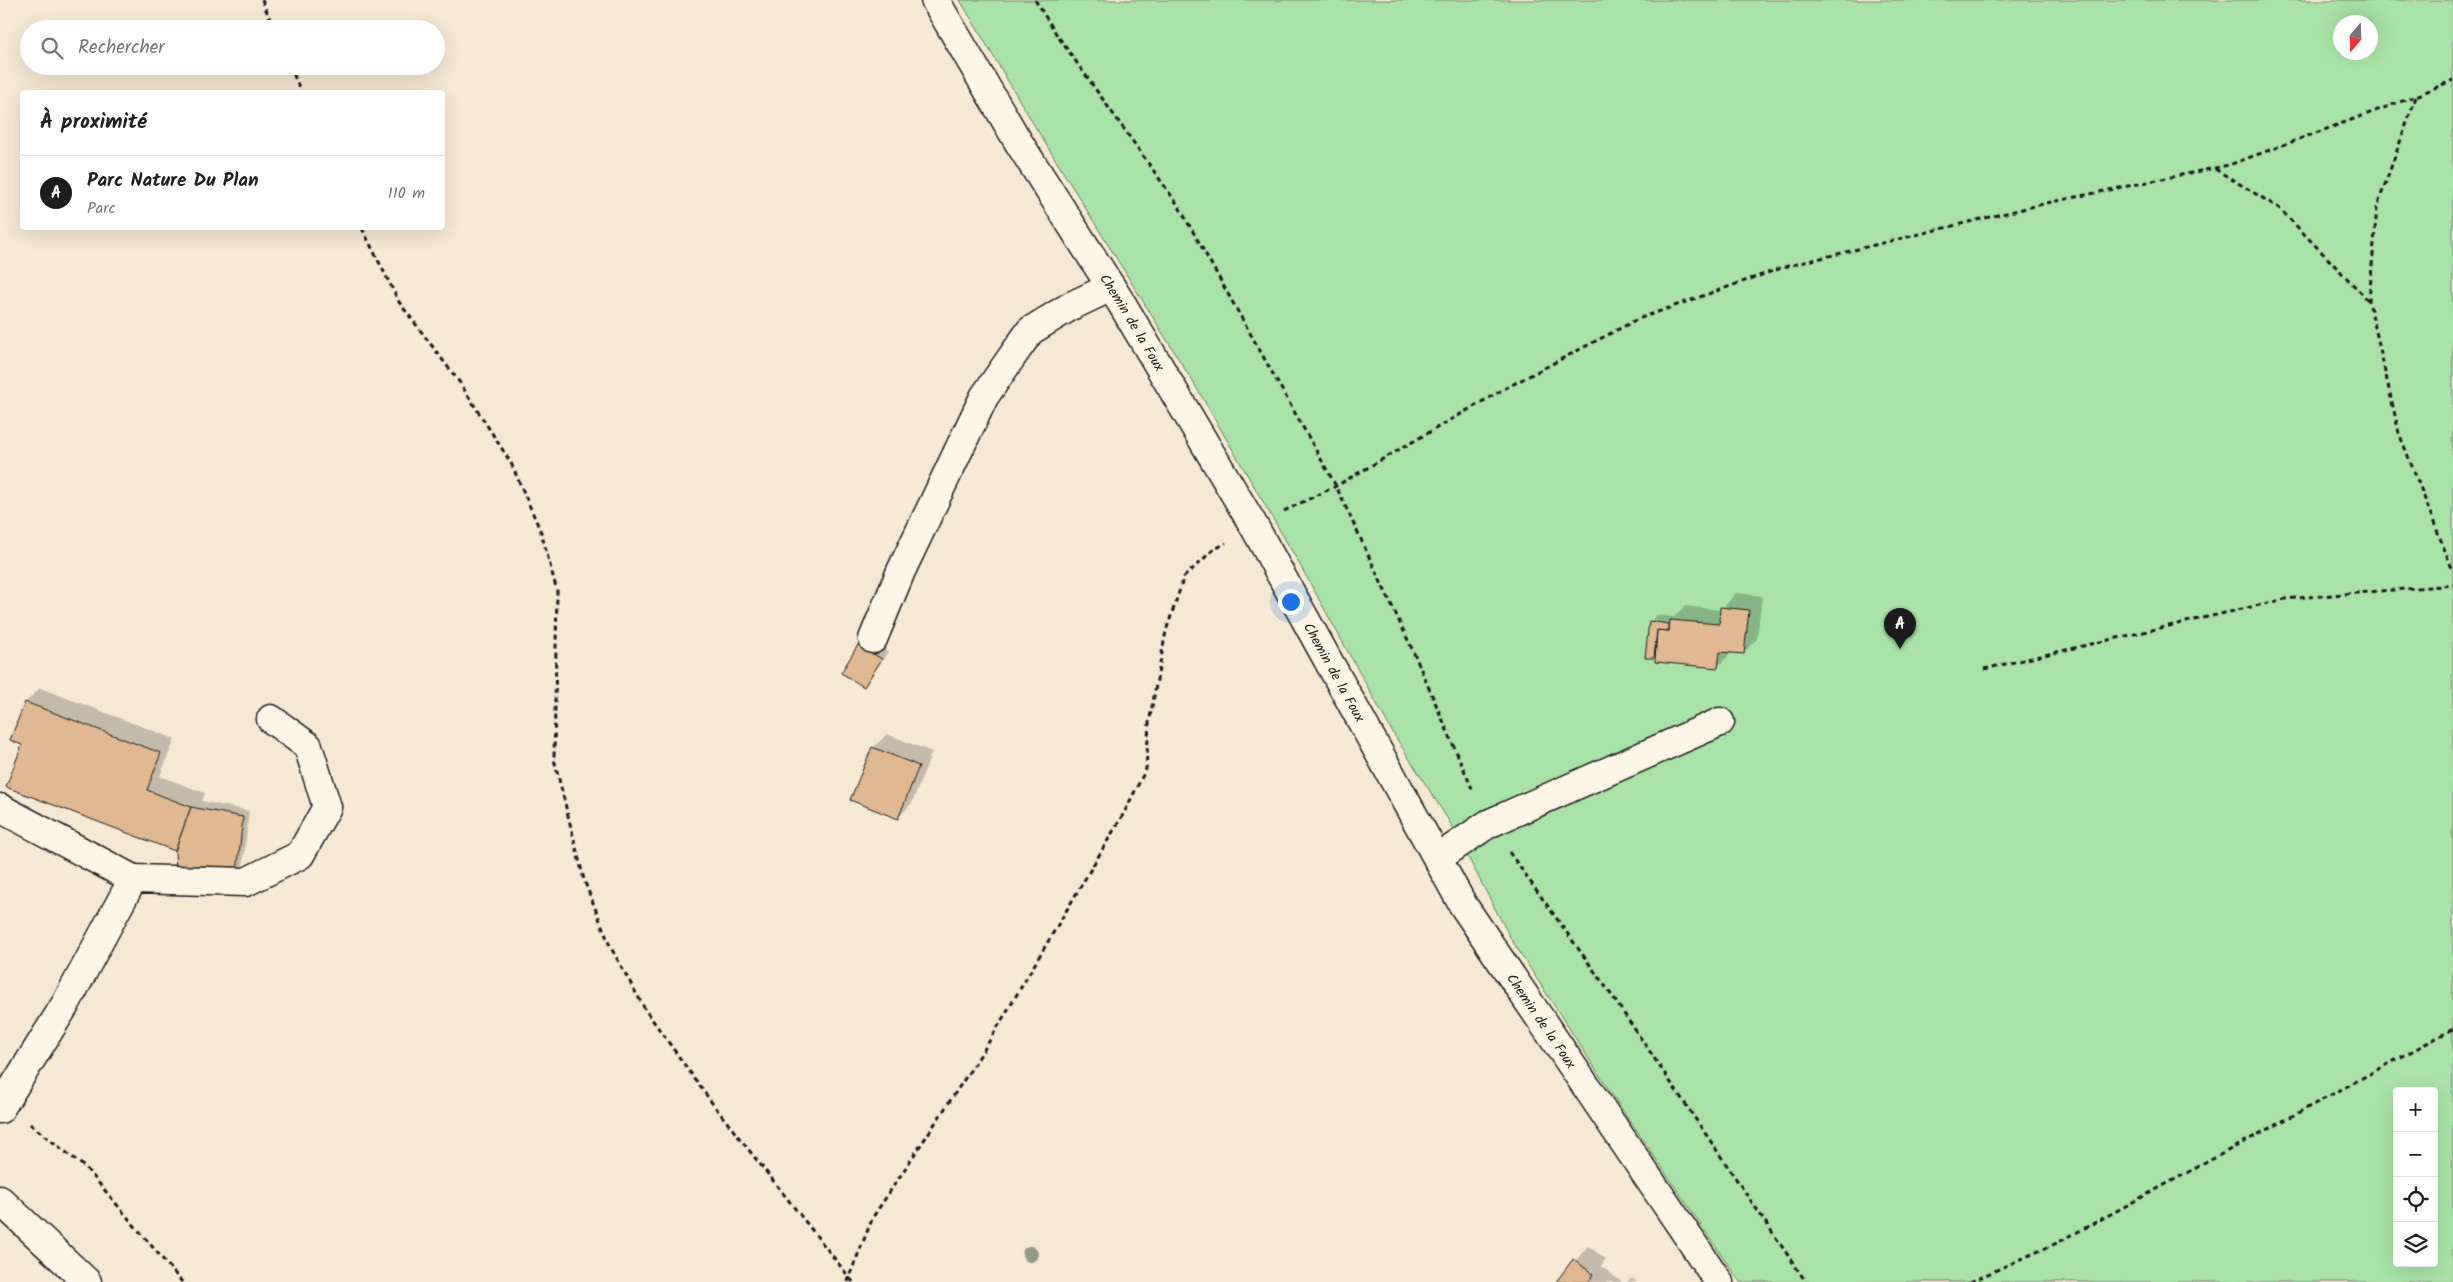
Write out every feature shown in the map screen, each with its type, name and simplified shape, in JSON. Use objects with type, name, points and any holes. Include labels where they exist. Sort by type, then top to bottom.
[{"type":"street","name":"Chemin de la Foux","points":[[936,0],[1019,142],[1111,286],[1255,528],[1463,905],[1719,1282]]},
{"type":"street","points":[[874,639],[901,571],[984,397],[1030,331],[1071,306],[1111,286]]},
{"type":"street","points":[[0,808],[134,879],[246,882],[300,855],[327,807],[308,746],[271,719]]},
{"type":"street","points":[[1438,858],[1488,824],[1720,722]]},
{"type":"street","points":[[1,1106],[65,1005],[134,879]]},
{"type":"street","points":[[0,1200],[87,1282]]},
{"type":"path","points":[[262,0],[270,20]]},
{"type":"path","points":[[1034,0],[1178,205],[1336,486],[1413,651],[1488,824],[1608,990],[1806,1282]]},
{"type":"path","points":[[294,75],[300,90]]},
{"type":"path","points":[[849,1280],[873,1217],[987,1045],[1124,813],[1146,769],[1149,723],[1166,630],[1184,577],[1213,550],[1280,513],[1336,486],[1504,388],[1638,319],[1784,267],[2047,203],[2229,165],[2416,96],[2453,80]]},
{"type":"path","points":[[2416,96],[2377,207],[2369,301],[2399,434],[2453,571]]},
{"type":"path","points":[[2214,168],[2280,208],[2369,301]]},
{"type":"path","points":[[363,230],[399,302],[460,383],[511,464],[541,532],[557,591],[554,759],[584,880],[610,946],[646,1011],[715,1107],[852,1282]]},
{"type":"path","points":[[1984,670],[2285,599],[2453,585]]},
{"type":"path","points":[[1970,1282],[2059,1242],[2453,1030]]},
{"type":"path","points":[[1,1106],[86,1168],[182,1282]]},
{"type":"green space","points":[[960,0],[2453,0],[2453,1282],[1740,1282],[1613,1096],[1511,939],[1449,821],[1393,733],[1300,565],[1196,387],[1039,133]]},
{"type":"building","points":[[1720,607],[1749,610],[1744,654],[1720,652],[1718,668],[1655,662],[1657,630],[1669,631],[1670,620],[1719,624]]},
{"type":"building","points":[[1649,621],[1669,624],[1669,631],[1657,630],[1654,658],[1645,658]]},
{"type":"building","points":[[858,645],[882,659],[864,687],[841,673]]},
{"type":"building","points":[[25,702],[161,753],[147,790],[191,807],[175,851],[6,787],[22,745],[10,740]]},
{"type":"building","points":[[872,747],[919,766],[898,819],[850,800]]},
{"type":"building","points":[[191,807],[243,817],[237,873],[176,873],[175,851]]},
{"type":"building","points":[[1573,1259],[1593,1274],[1589,1282],[1556,1282]]},
{"type":"place","name":"Parc Nature Du Plan","points":[[1900,649]]}]
